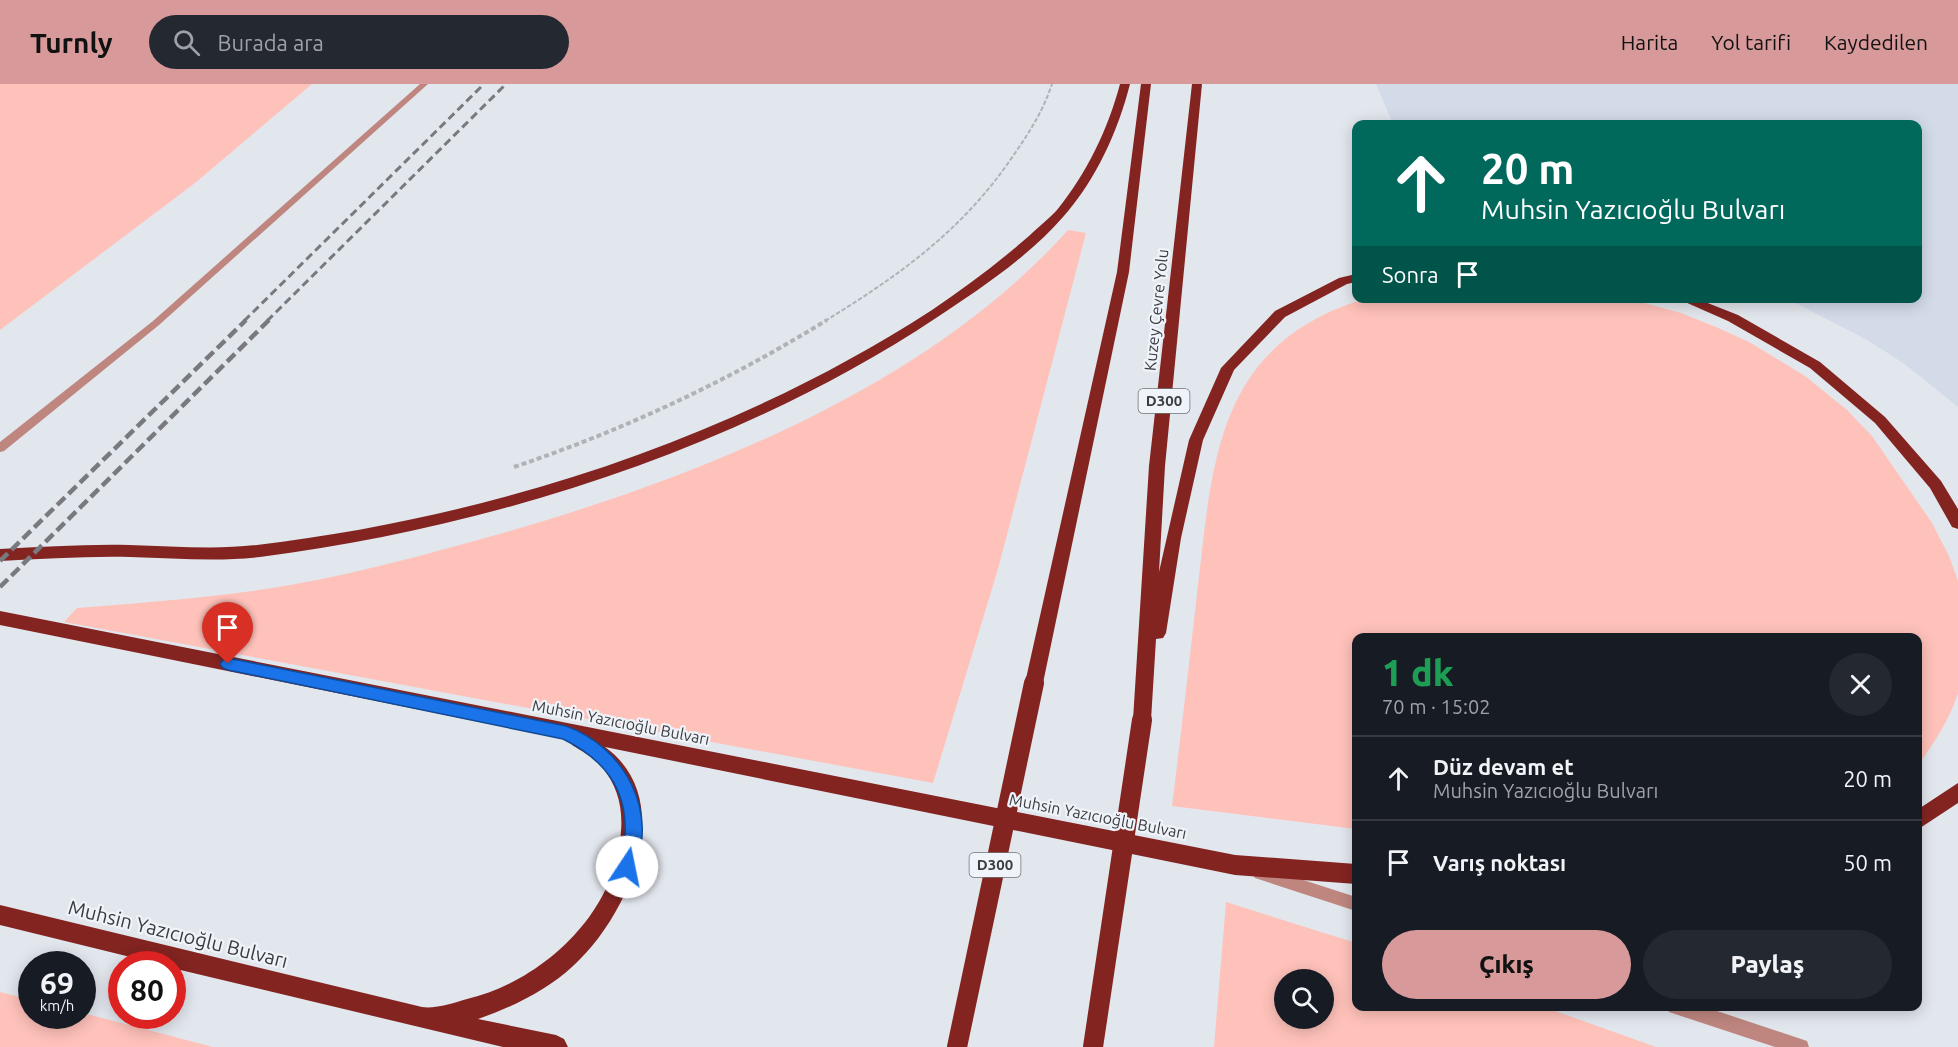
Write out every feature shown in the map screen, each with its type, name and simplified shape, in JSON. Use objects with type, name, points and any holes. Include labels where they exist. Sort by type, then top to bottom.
[{"type":"highway","points":[[0,555],[108,551],[237,553],[353,536],[468,512],[575,482],[685,443],[769,408],[853,365],[930,318],[1001,267],[1061,213],[1098,156],[1125,84]]},
{"type":"highway","name":"D300","points":[[957,1047],[1123,272],[1146,84]]},
{"type":"highway","name":"Kuzey Çevre Yolu","points":[[1142,720],[1157,466],[1197,84]]},
{"type":"highway","points":[[1142,720],[1173,538],[1196,440],[1228,368],[1280,314],[1343,281],[1352,279]]},
{"type":"highway","points":[[1695,303],[1733,318],[1815,365],[1880,420],[1936,485],[1958,523]]},
{"type":"highway","name":"Muhsin Yazıcıoğlu Bulvarı","points":[[0,618],[1235,865],[1352,874]]},
{"type":"highway","name":"D300","points":[[1094,1047],[1142,720]]},
{"type":"highway","points":[[422,1018],[460,1014],[498,1001],[534,982],[567,957],[593,928],[614,898],[627,867],[633,837],[631,808],[624,783],[609,762],[590,745],[566,733]]},
{"type":"highway","points":[[1922,817],[1958,792]]},
{"type":"highway","name":"Muhsin Yazıcıoğlu Bulvarı","points":[[0,915],[422,1018],[556,1047]]},
{"type":"street","points":[[0,448],[156,323],[424,84]]},
{"type":"street","points":[[1235,865],[1352,903]]},
{"type":"street","points":[[1690,1011],[1801,1047]]},
{"type":"path","points":[[509,469],[622,427],[720,382],[814,329],[900,273],[959,223],[987,192],[1026,137],[1047,102],[1052,84]]},
{"type":"shaded area","points":[[0,84],[312,84],[195,183],[0,330]]},
{"type":"shaded area","points":[[1376,84],[1958,84],[1958,407],[1906,365],[1869,341],[1796,303],[1922,303],[1922,120],[1391,120]]},
{"type":"shaded area","points":[[1068,230],[1086,233],[998,569],[933,783],[64,622],[77,608],[195,598],[266,589],[347,574],[400,561],[557,517],[717,460],[796,424],[872,384],[944,339],[1009,287]]},
{"type":"shaded area","points":[[1354,303],[1645,303],[1681,313],[1749,342],[1805,376],[1847,410],[1872,436],[1932,523],[1949,556],[1958,581],[1958,693],[1946,722],[1922,760],[1922,633],[1352,633],[1352,828],[1172,806],[1209,498],[1218,454],[1231,413],[1251,377],[1279,345],[1317,318]]},
{"type":"shaded area","points":[[1226,902],[1352,942],[1352,1011],[1555,1011],[1656,1047],[1214,1047]]},
{"type":"shaded area","points":[[0,992],[18,997],[18,1029],[96,1029],[96,1016],[108,1020],[108,1029],[144,1029],[213,1047],[0,1047]]},
{"type":"railway","points":[[244,321],[484,84]]},
{"type":"railway","points":[[267,321],[506,84]]},
{"type":"railway","points":[[0,561],[246,320]]},
{"type":"railway","points":[[0,587],[269,320]]},
{"type":"route","points":[[228,664],[566,733],[590,745],[609,762],[624,783],[631,808],[633,837],[627,867]]}]
